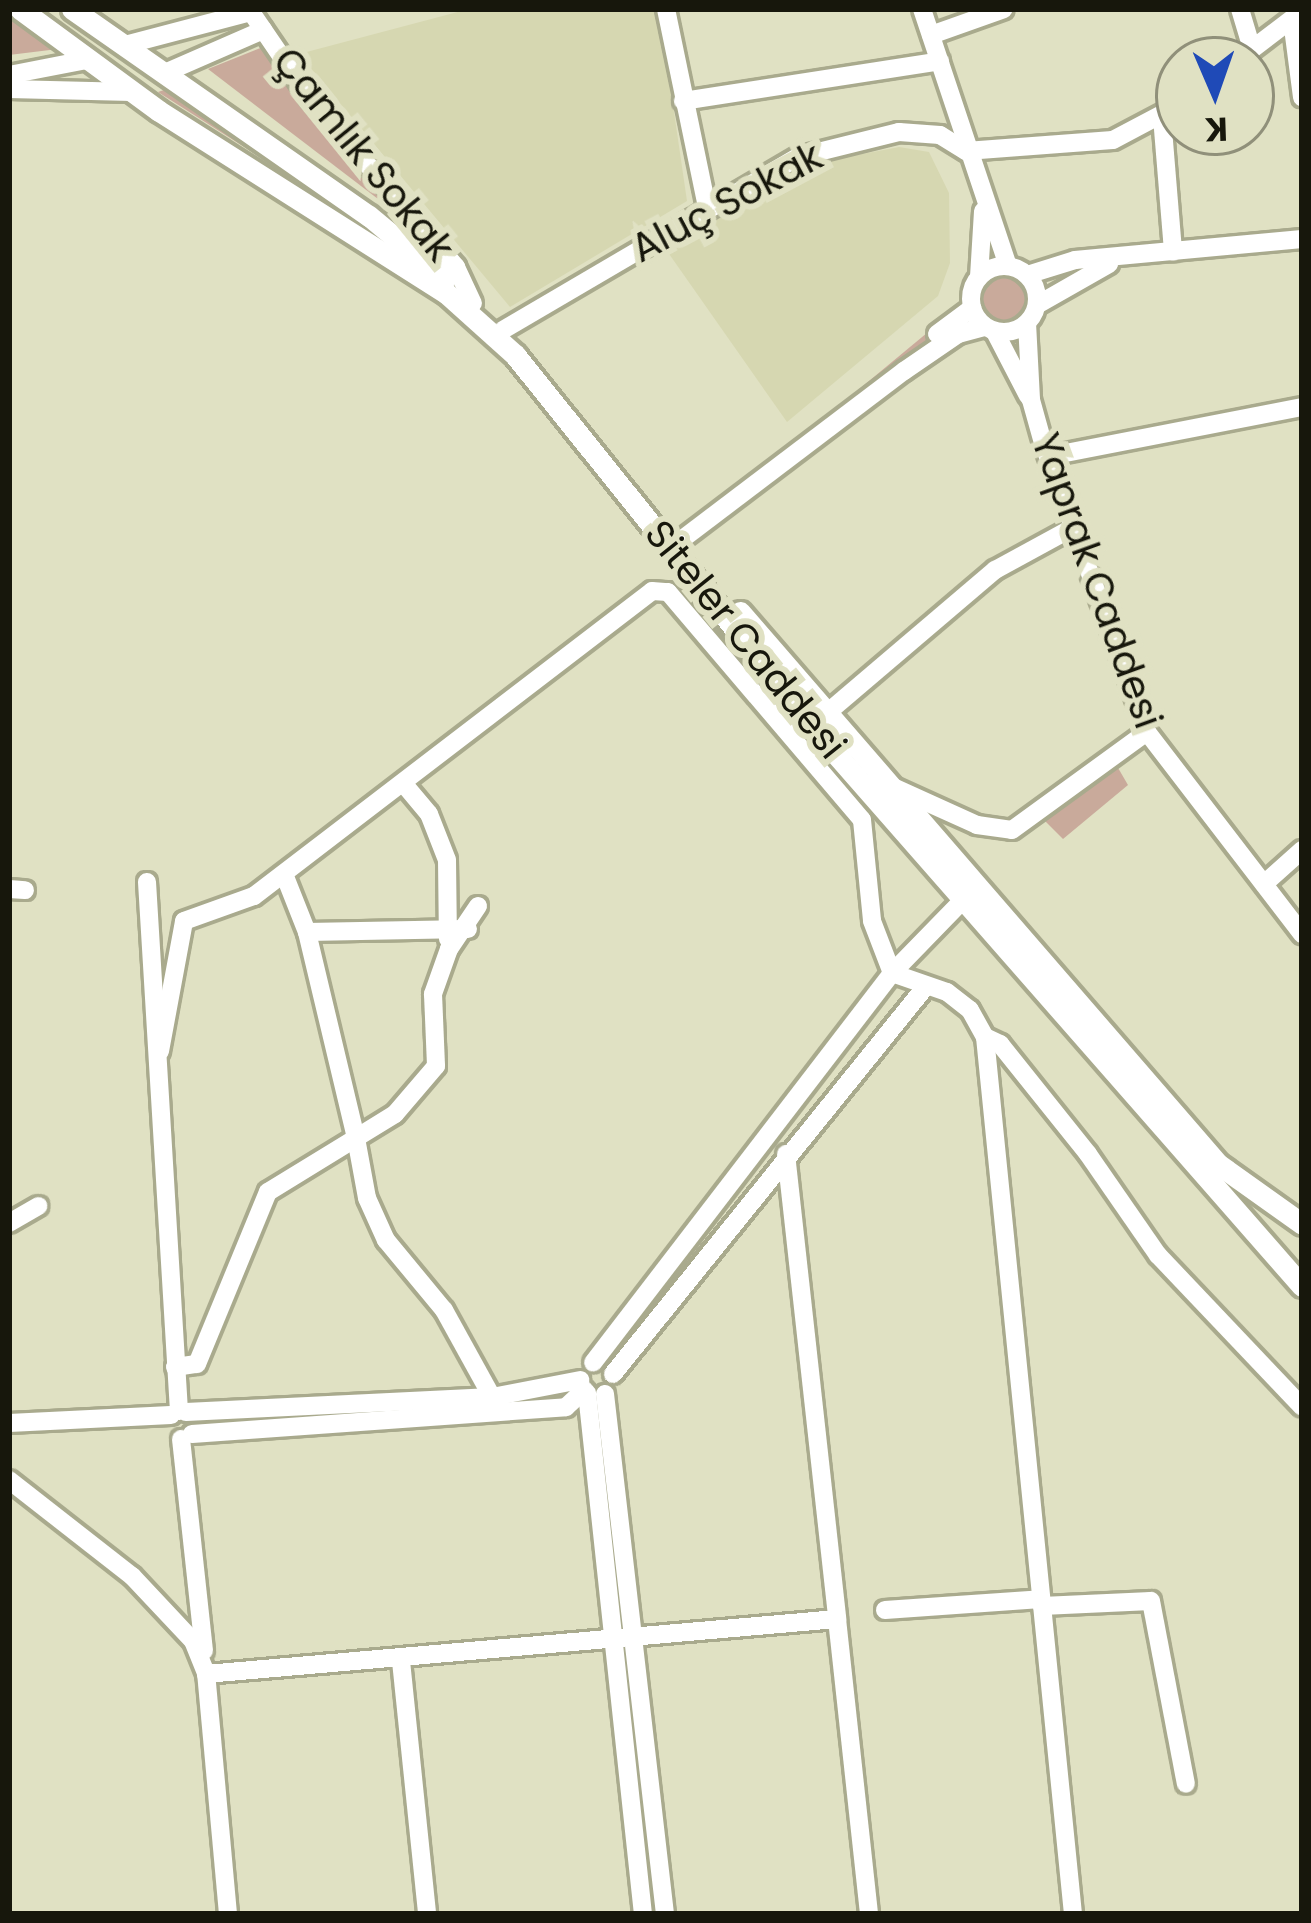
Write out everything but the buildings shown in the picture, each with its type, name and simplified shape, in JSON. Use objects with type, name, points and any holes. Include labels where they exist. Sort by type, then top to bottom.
[{"type":"main road","name":"Siteler Caddesi","points":[[20,9],[123,86],[446,293],[514,355],[1218,1164],[1302,1224]]},
{"type":"main road","name":"Siteler Caddesi","points":[[72,9],[369,215],[502,331],[963,900],[1302,1286]]},
{"type":"main road","points":[[86,60],[125,45]]},
{"type":"main road","points":[[123,86],[167,72]]},
{"type":"street","points":[[666,9],[707,207]]},
{"type":"street","points":[[922,9],[983,206],[1008,266],[1027,275],[1075,260],[1119,260],[1302,238]]},
{"type":"street","points":[[931,35],[1004,9]]},
{"type":"street","points":[[125,45],[250,11]]},
{"type":"street","name":"Çamlık Sokak","points":[[250,11],[309,97],[456,267],[473,303]]},
{"type":"street","points":[[1270,36],[1297,15]]},
{"type":"street","points":[[1297,15],[1302,98]]},
{"type":"street","points":[[167,72],[263,30]]},
{"type":"street","points":[[9,75],[86,60]]},
{"type":"street","points":[[683,101],[940,61]]},
{"type":"street","points":[[9,88],[123,86]]},
{"type":"street","name":"Aluç Sokak","points":[[502,331],[798,157],[846,142],[940,135],[966,151],[1080,147],[1155,120]]},
{"type":"street","points":[[1165,156],[1173,252]]},
{"type":"street","points":[[673,541],[972,308],[979,277],[983,206]]},
{"type":"street","points":[[673,541],[958,334],[1027,323],[1037,305],[1119,260]]},
{"type":"street","points":[[979,277],[1008,266]]},
{"type":"street","points":[[1027,275],[1037,305]]},
{"type":"street","points":[[972,308],[990,329],[1031,400]]},
{"type":"street","name":"Yaprak Caddesi","points":[[1027,323],[1031,400],[1072,528],[1147,731],[1302,934]]},
{"type":"street","points":[[1050,456],[1302,407]]},
{"type":"street","points":[[827,713],[995,570],[1072,528]]},
{"type":"street","points":[[160,1052],[184,921],[236,907],[652,591],[668,592],[862,820],[872,921],[892,973],[924,988],[947,992],[970,1010],[985,1037],[1073,1914]]},
{"type":"street","points":[[887,785],[977,825],[1012,830],[1147,731]]},
{"type":"street","points":[[175,1367],[196,1364],[268,1192],[395,1114],[436,1066],[433,994],[448,940],[447,860],[429,814],[403,783]]},
{"type":"street","points":[[1264,884],[1302,850]]},
{"type":"street","points":[[284,874],[307,932],[367,1198],[386,1240],[444,1310],[492,1397]]},
{"type":"street","points":[[147,882],[179,1412],[169,1432],[186,1436],[566,1407],[613,1374],[924,988]]},
{"type":"street","points":[[643,1914],[589,1389],[593,1363],[892,973],[963,900]]},
{"type":"street","points":[[307,932],[448,940],[468,929],[478,906]]},
{"type":"street","points":[[985,1037],[1000,1044],[1088,1154],[1158,1255],[1302,1407]]},
{"type":"street","points":[[786,1154],[869,1914]]},
{"type":"street","points":[[9,1223],[39,1207]]},
{"type":"street","points":[[593,1363],[613,1374]]},
{"type":"street","points":[[9,1424],[589,1389]]},
{"type":"street","points":[[589,1389],[638,1637],[665,1914]]},
{"type":"street","points":[[186,1436],[228,1914]]},
{"type":"street","points":[[9,1480],[132,1576],[193,1641],[206,1674]]},
{"type":"street","points":[[885,1610],[1151,1601],[1186,1784]]},
{"type":"street","points":[[206,1674],[401,1661],[837,1619]]},
{"type":"street","points":[[401,1661],[427,1914]]},
{"type":"shaded area","points":[[469,9],[659,9],[687,201],[510,307],[299,54]]},
{"type":"shaded area","points":[[9,10],[58,49],[9,55]]},
{"type":"shaded area","points":[[263,47],[399,215],[208,69]]},
{"type":"shaded area","points":[[179,85],[343,210],[158,92]]},
{"type":"shaded area","points":[[899,147],[929,152],[949,193],[950,263],[938,296],[787,422],[667,251],[753,196],[831,160]]},
{"type":"shaded area","points":[[1004,278],[1019,285],[1026,300],[1019,315],[1004,322],[989,315],[982,300],[989,285]]},
{"type":"shaded area","points":[[945,318],[952,328],[734,493]]},
{"type":"shaded area","points":[[1114,761],[1128,785],[1063,839],[1044,820]]}]
